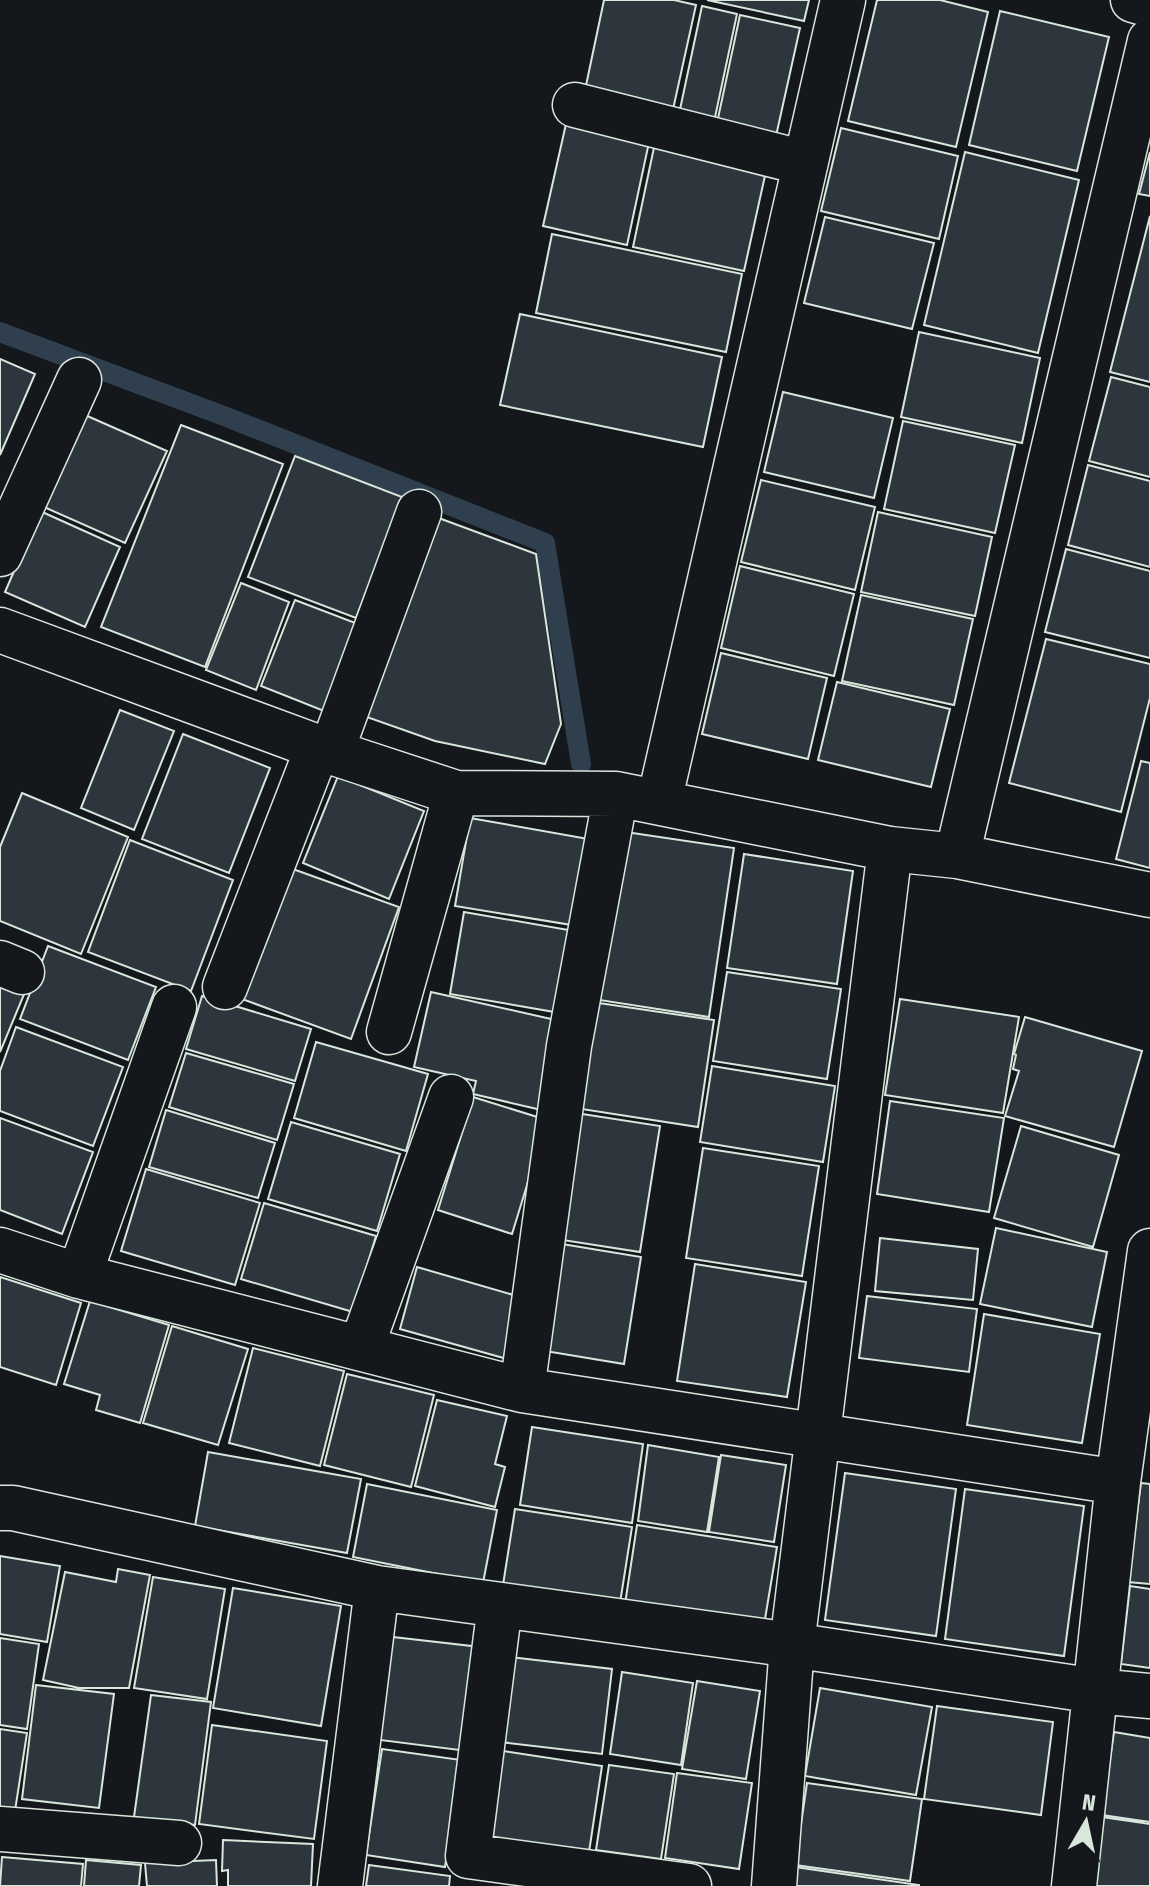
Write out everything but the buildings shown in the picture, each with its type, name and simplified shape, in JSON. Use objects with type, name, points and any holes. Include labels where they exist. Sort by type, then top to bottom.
[{"type":"street","points":[[659,802],[843,0]]},
{"type":"street","points":[[1133,0],[1150,5]]},
{"type":"street","points":[[957,856],[1150,41]]},
{"type":"street","points":[[575,105],[805,163]]},
{"type":"street","points":[[0,554],[79,380]]},
{"type":"street","points":[[225,987],[419,512]]},
{"type":"street","points":[[0,630],[324,750],[456,793],[616,794],[890,849],[957,856],[1150,895]]},
{"type":"street","points":[[389,1032],[456,793]]},
{"type":"street","points":[[522,1390],[569,1046],[616,794]]},
{"type":"street","points":[[774,1886],[792,1645],[890,849]]},
{"type":"street","points":[[79,1276],[174,1007]]},
{"type":"street","points":[[361,1348],[451,1097]]},
{"type":"street","points":[[0,1250],[79,1276],[522,1390],[1118,1482]]},
{"type":"street","points":[[1074,1886],[1118,1482],[1150,1251]]},
{"type":"street","points":[[0,1508],[377,1588],[792,1645],[1096,1691],[1150,1696]]},
{"type":"street","points":[[340,1886],[377,1588]]},
{"type":"street","points":[[500,1605],[468,1856],[689,1886]]},
{"type":"street","points":[[0,1829],[179,1843]]},
{"type":"waterway","points":[[0,332],[224,416],[545,543],[581,764]]}]
